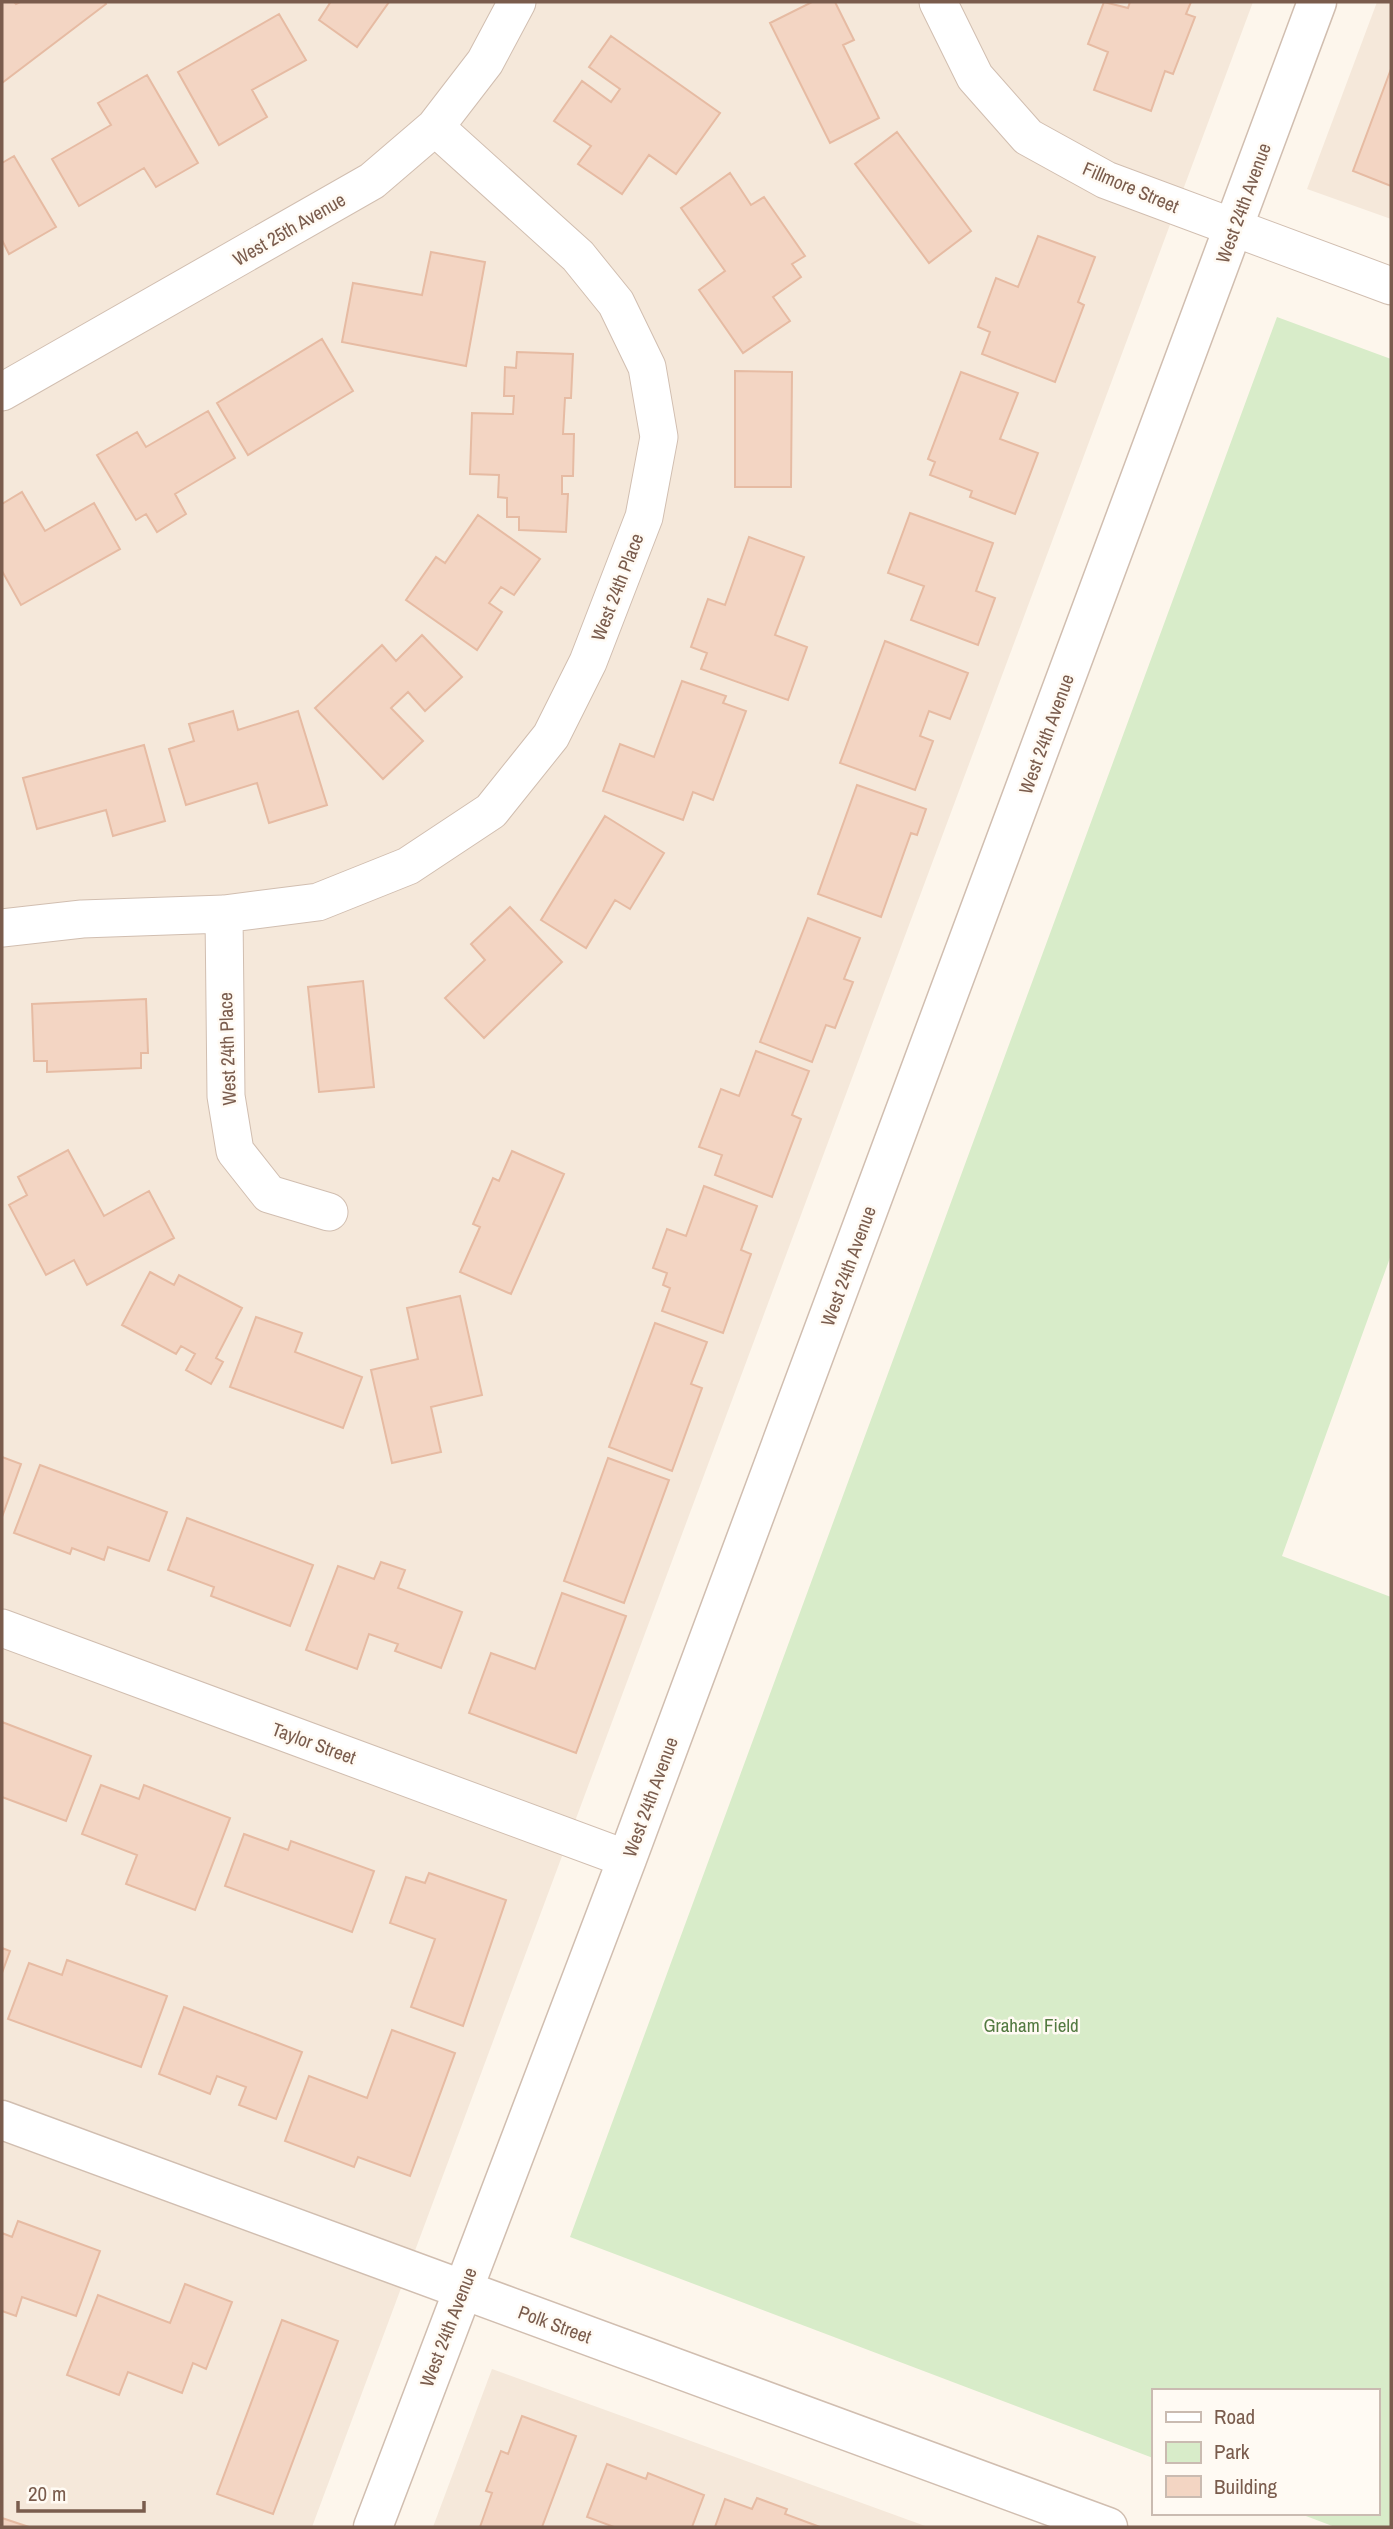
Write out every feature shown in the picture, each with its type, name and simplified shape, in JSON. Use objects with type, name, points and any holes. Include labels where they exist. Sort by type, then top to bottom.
[{"type":"street","name":"West 25th Avenue","points":[[2,392],[372,181],[435,127],[485,62],[517,2]]},
{"type":"street","name":"Fillmore Street","points":[[939,2],[975,77],[1028,138],[1106,180],[1391,286]]},
{"type":"street","name":"West 24th Avenue","points":[[373,2527],[627,1859],[1317,2]]},
{"type":"street","name":"West 24th Place","points":[[2,928],[82,919],[224,914],[318,902],[408,866],[491,811],[551,736],[588,662],[643,517],[659,437],[647,367],[616,303],[578,256],[435,127]]},
{"type":"street","name":"West 24th Place","points":[[224,914],[226,1096],[235,1151],[269,1194],[329,1212]]},
{"type":"street","name":"Taylor Street","points":[[2,1628],[627,1859]]},
{"type":"street","name":"Polk Street","points":[[2,2120],[1108,2527]]},
{"type":"shaded area","points":[[2,2],[1253,2],[312,2527],[2,2527]]},
{"type":"shaded area","points":[[1377,2],[1391,2],[1391,219],[1307,189]]},
{"type":"shaded area","points":[[492,2369],[928,2527],[433,2527]]},
{"type":"green space","name":"Graham Field","points":[[1277,317],[1391,359],[1391,1255],[1282,1556],[1391,1597],[1391,2527],[1335,2527],[1303,2515],[1379,2515],[1379,2389],[1152,2389],[1152,2458],[570,2237]]},
{"type":"building","points":[[2,2],[105,2],[106,4],[2,83]]},
{"type":"building","points":[[328,2],[389,2],[357,47],[319,20],[330,3]]},
{"type":"building","points":[[812,2],[835,2],[854,40],[843,45],[879,118],[830,143],[770,23]]},
{"type":"building","points":[[1104,2],[1128,8],[1130,2],[1191,2],[1186,14],[1195,17],[1173,74],[1165,71],[1151,111],[1094,90],[1108,52],[1088,44]]},
{"type":"building","points":[[279,14],[306,60],[252,90],[267,117],[219,145],[178,72]]},
{"type":"building","points":[[611,36],[720,113],[676,174],[649,155],[622,194],[578,164],[591,146],[554,121],[582,81],[611,102],[620,89],[589,67]]},
{"type":"building","points":[[1391,69],[1391,186],[1353,171]]},
{"type":"building","points":[[147,75],[198,163],[156,187],[144,168],[79,206],[52,159],[111,125],[98,103]]},
{"type":"building","points":[[897,132],[971,231],[929,263],[855,164]]},
{"type":"building","points":[[14,156],[56,227],[9,254],[2,240],[2,163]]},
{"type":"building","points":[[730,173],[751,205],[764,197],[805,256],[792,264],[801,277],[773,297],[790,321],[743,353],[699,290],[725,271],[681,208]]},
{"type":"building","points":[[1038,236],[1095,257],[1078,302],[1084,305],[1055,382],[982,354],[990,332],[978,327],[996,278],[1018,287]]},
{"type":"building","points":[[431,252],[485,262],[466,366],[342,342],[353,283],[422,295]]},
{"type":"building","points":[[322,339],[353,391],[248,455],[217,403]]},
{"type":"building","points":[[517,352],[573,354],[571,398],[565,398],[563,434],[574,434],[573,476],[562,476],[562,494],[568,494],[566,532],[519,530],[519,517],[507,517],[507,498],[498,497],[499,475],[470,474],[472,413],[513,414],[514,396],[504,396],[505,367],[516,368]]},
{"type":"building","points":[[735,371],[792,372],[791,487],[735,487]]},
{"type":"building","points":[[961,372],[1018,393],[1000,439],[1038,453],[1015,514],[970,497],[972,491],[930,475],[935,462],[928,459]]},
{"type":"building","points":[[208,411],[235,458],[175,494],[186,514],[157,532],[146,514],[136,520],[97,455],[137,432],[146,447]]},
{"type":"building","points":[[22,492],[45,531],[94,503],[120,549],[21,605],[2,571],[2,504]]},
{"type":"building","points":[[910,513],[993,543],[976,591],[995,598],[978,645],[911,620],[924,586],[888,573]]},
{"type":"building","points":[[478,515],[540,559],[514,595],[501,587],[489,603],[502,612],[477,650],[406,600],[436,557],[445,563]]},
{"type":"building","points":[[749,537],[804,557],[775,635],[807,647],[788,700],[701,669],[707,653],[691,647],[708,599],[725,605]]},
{"type":"building","points":[[422,635],[462,677],[425,711],[408,692],[391,708],[423,741],[383,779],[315,708],[382,645],[396,661]]},
{"type":"building","points":[[885,641],[968,673],[950,719],[929,711],[920,736],[933,741],[915,790],[840,763]]},
{"type":"building","points":[[682,681],[726,696],[723,703],[746,711],[713,800],[693,792],[683,820],[603,791],[620,744],[654,757]]},
{"type":"building","points":[[233,711],[238,730],[298,711],[327,805],[269,823],[257,783],[186,805],[169,749],[194,741],[189,724]]},
{"type":"building","points":[[144,745],[165,821],[113,836],[106,810],[37,829],[23,778]]},
{"type":"building","points":[[857,785],[926,809],[917,835],[911,833],[881,917],[818,894]]},
{"type":"building","points":[[605,816],[664,853],[630,909],[615,900],[586,948],[541,920]]},
{"type":"building","points":[[510,907],[562,962],[484,1038],[445,998],[485,960],[471,944]]},
{"type":"building","points":[[808,918],[860,938],[844,979],[853,982],[835,1028],[826,1025],[812,1062],[760,1042]]},
{"type":"building","points":[[363,981],[374,1087],[319,1092],[308,987]]},
{"type":"building","points":[[146,999],[148,1053],[141,1053],[141,1068],[47,1072],[47,1061],[34,1061],[32,1004]]},
{"type":"building","points":[[756,1051],[809,1071],[792,1115],[801,1119],[772,1197],[715,1175],[722,1155],[699,1147],[721,1089],[739,1096]]},
{"type":"building","points":[[68,1150],[104,1216],[149,1191],[174,1238],[87,1285],[74,1260],[46,1275],[9,1205],[27,1195],[18,1177]]},
{"type":"building","points":[[512,1151],[564,1174],[511,1294],[460,1272],[480,1227],[473,1224],[493,1178],[499,1181]]},
{"type":"building","points":[[704,1186],[757,1206],[741,1250],[751,1254],[723,1333],[662,1311],[670,1288],[663,1285],[667,1273],[653,1268],[667,1229],[686,1236]]},
{"type":"building","points":[[150,1272],[174,1285],[179,1275],[242,1308],[216,1358],[223,1362],[211,1384],[186,1370],[195,1354],[181,1346],[176,1354],[122,1325]]},
{"type":"building","points":[[460,1296],[482,1395],[431,1407],[441,1452],[392,1463],[371,1370],[418,1359],[407,1308]]},
{"type":"building","points":[[256,1317],[302,1333],[295,1352],[362,1377],[343,1428],[230,1387]]},
{"type":"building","points":[[655,1323],[707,1342],[691,1384],[702,1388],[672,1471],[609,1447]]},
{"type":"building","points":[[2,1457],[21,1464],[2,1517]]},
{"type":"building","points":[[608,1458],[669,1480],[624,1603],[564,1581]]},
{"type":"building","points":[[40,1465],[167,1512],[149,1561],[108,1547],[104,1560],[72,1548],[70,1554],[14,1533]]},
{"type":"building","points":[[187,1518],[313,1565],[290,1626],[211,1596],[214,1587],[168,1570]]},
{"type":"building","points":[[381,1562],[405,1570],[398,1588],[462,1612],[441,1668],[395,1651],[398,1644],[369,1634],[357,1669],[306,1650],[338,1566],[374,1579]]},
{"type":"building","points":[[562,1593],[626,1616],[576,1753],[469,1713],[491,1653],[535,1669]]},
{"type":"building","points":[[2,1722],[91,1756],[66,1821],[2,1797]]},
{"type":"building","points":[[101,1785],[139,1799],[144,1785],[230,1818],[195,1910],[126,1884],[137,1855],[82,1834]]},
{"type":"building","points":[[244,1834],[288,1850],[291,1841],[374,1871],[352,1932],[225,1886]]},
{"type":"building","points":[[429,1873],[506,1900],[463,2026],[411,2007],[435,1939],[390,1923],[406,1877],[425,1883]]},
{"type":"building","points":[[2,1948],[10,1951],[2,1973]]},
{"type":"building","points":[[67,1960],[167,1996],[141,2067],[8,2019],[29,1963],[62,1975]]},
{"type":"building","points":[[184,2007],[302,2052],[276,2119],[239,2105],[246,2087],[217,2076],[210,2094],[159,2074]]},
{"type":"building","points":[[392,2030],[455,2053],[410,2176],[358,2157],[354,2167],[285,2141],[309,2076],[367,2098]]},
{"type":"building","points":[[18,2221],[100,2251],[76,2316],[22,2297],[16,2316],[2,2311],[2,2233],[12,2237]]},
{"type":"building","points":[[185,2284],[232,2302],[206,2369],[193,2363],[182,2393],[128,2372],[119,2395],[67,2375],[98,2295],[170,2323]]},
{"type":"building","points":[[282,2320],[338,2341],[273,2514],[217,2494]]},
{"type":"building","points":[[522,2416],[576,2436],[542,2527],[480,2527],[492,2493],[486,2491],[501,2451],[508,2454]]},
{"type":"building","points":[[607,2464],[646,2479],[648,2473],[704,2495],[692,2527],[614,2527],[587,2517]]},
{"type":"building","points":[[757,2498],[787,2509],[785,2514],[820,2527],[715,2527],[725,2499],[752,2509]]},
{"type":"building","points":[[2,2518],[29,2527],[2,2527]]}]
